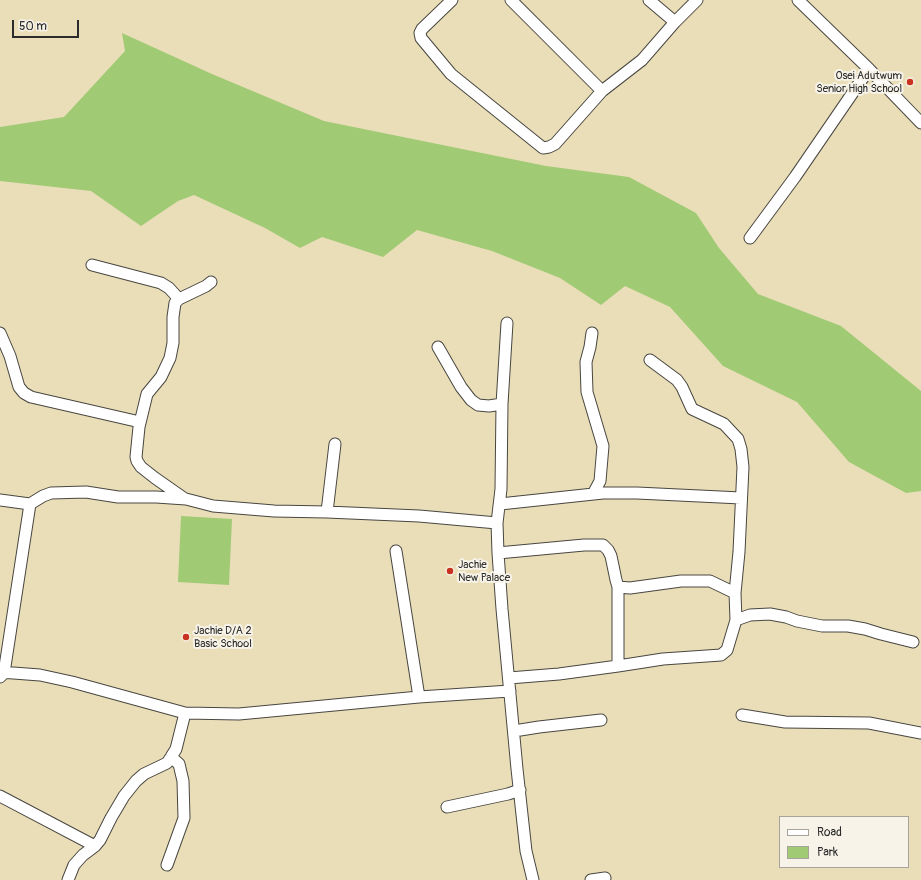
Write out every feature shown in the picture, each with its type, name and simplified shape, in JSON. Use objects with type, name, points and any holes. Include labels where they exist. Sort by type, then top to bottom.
[{"type":"street","points":[[452,0],[422,29],[420,33],[421,38],[451,74],[542,148],[555,144],[602,91],[642,60],[675,22],[697,0]]},
{"type":"street","points":[[511,0],[602,91]]},
{"type":"street","points":[[649,0],[675,22]]},
{"type":"street","points":[[798,0],[869,69],[921,123]]},
{"type":"street","points":[[750,238],[795,177],[869,69]]},
{"type":"street","points":[[92,265],[161,283],[169,288],[179,299]]},
{"type":"street","points":[[186,499],[155,478],[141,467],[137,461],[136,457],[140,422],[147,394],[161,377],[170,358],[173,343],[173,317],[175,303],[179,299],[211,282]]},
{"type":"street","points":[[507,323],[502,404],[500,504],[497,523],[498,552],[526,850],[533,880]]},
{"type":"street","points":[[0,332],[10,356],[19,387],[30,397],[140,422]]},
{"type":"street","points":[[592,333],[586,362],[587,392],[602,446],[600,481],[593,494]]},
{"type":"street","points":[[438,347],[461,387],[471,400],[478,405],[489,406],[502,404]]},
{"type":"street","points":[[509,678],[559,674],[663,659],[720,655],[727,650],[736,620],[735,593],[739,552],[743,467],[741,449],[738,439],[724,424],[692,409],[682,387],[677,380],[650,360]]},
{"type":"street","points":[[327,512],[335,444]]},
{"type":"street","points":[[0,500],[30,504],[51,493],[86,492],[118,497],[186,499],[213,506],[274,511],[419,516],[497,523]]},
{"type":"street","points":[[500,504],[603,493],[637,493],[741,498]]},
{"type":"street","points":[[30,504],[1,674],[40,675],[72,682],[185,713],[239,714],[419,697],[510,691]]},
{"type":"street","points":[[498,552],[584,545],[602,545],[608,550],[612,556],[618,587],[618,666]]},
{"type":"street","points":[[396,551],[419,697]]},
{"type":"street","points":[[618,587],[630,588],[681,581],[710,581],[735,593]]},
{"type":"street","points":[[736,620],[750,615],[770,614],[822,626],[848,626],[865,629],[913,642]]},
{"type":"street","points":[[68,880],[74,865],[100,840],[124,796],[136,781],[144,774],[167,763],[176,749],[185,713]]},
{"type":"street","points":[[742,715],[785,722],[869,723],[921,734]]},
{"type":"street","points":[[514,731],[601,720]]},
{"type":"street","points":[[167,865],[184,818],[183,781],[178,764],[171,757]]},
{"type":"street","points":[[447,807],[520,790]]},
{"type":"street","points":[[0,796],[95,846]]},
{"type":"street","points":[[591,880],[605,878]]},
{"type":"green space","points":[[122,33],[212,74],[324,121],[546,166],[629,177],[696,213],[719,248],[758,294],[841,326],[921,391],[921,491],[906,493],[849,462],[797,402],[723,366],[670,307],[625,286],[601,305],[560,278],[492,251],[417,230],[383,257],[322,237],[300,248],[265,228],[194,195],[178,201],[141,226],[91,191],[0,181],[0,127],[64,117],[125,51]]},
{"type":"green space","points":[[181,516],[232,519],[229,585],[178,582]]},
{"type":"place","name":"Osei Adutwum Senior High School","points":[[910,82]]},
{"type":"place","name":"Jachie New Palace","points":[[450,571]]},
{"type":"place","name":"Jachie D/A 2 Basic School","points":[[186,637]]}]
